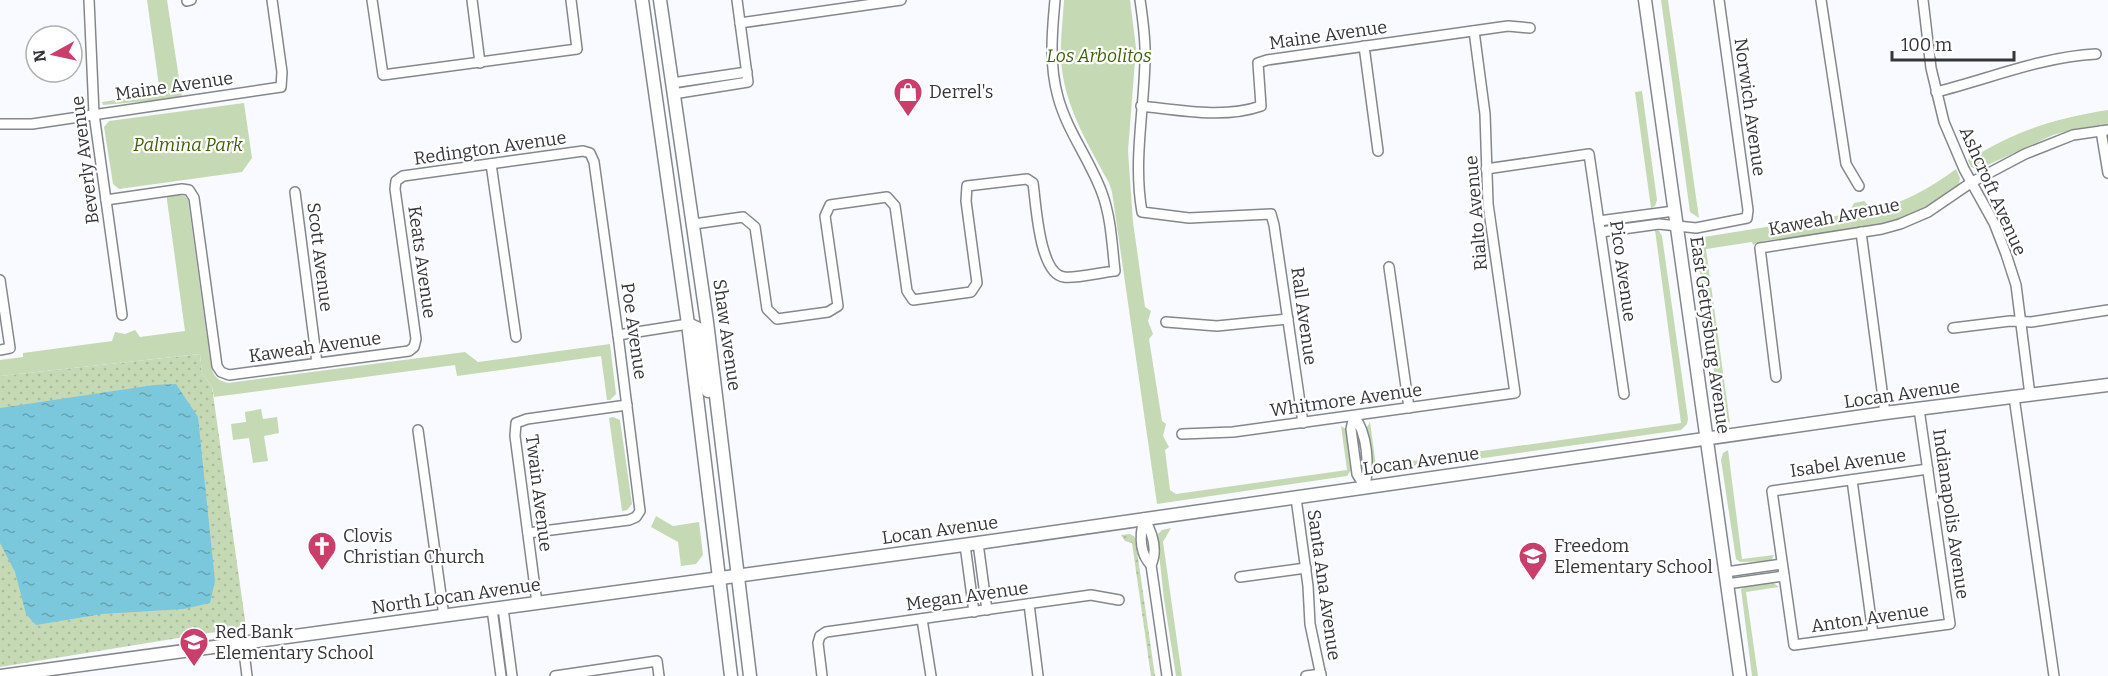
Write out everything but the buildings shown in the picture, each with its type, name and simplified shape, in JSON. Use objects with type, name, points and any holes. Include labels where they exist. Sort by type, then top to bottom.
[{"type":"street","name":"Beverly Avenue","points":[[89,0],[94,114],[122,315]]},
{"type":"street","points":[[187,1],[191,0]]},
{"type":"street","name":"Maine Avenue","points":[[0,124],[32,124],[281,87],[282,72],[272,0]]},
{"type":"street","points":[[372,0],[382,75],[578,49],[571,0]]},
{"type":"street","points":[[472,0],[480,63]]},
{"type":"street","name":"Shaw Avenue","points":[[642,0],[688,324],[731,676]]},
{"type":"street","points":[[648,0],[654,13],[664,85],[669,93],[672,88],[747,77],[737,0]]},
{"type":"street","name":"Shaw Avenue","points":[[660,0],[694,224],[722,433],[750,676]]},
{"type":"street","points":[[740,23],[844,3],[901,0]]},
{"type":"street","points":[[694,224],[743,217],[755,226],[767,309],[777,319],[828,312],[838,306],[825,216],[830,205],[886,197],[895,206],[907,291],[913,300],[971,292],[977,283],[966,201],[967,186],[1027,179],[1033,183],[1043,252],[1054,273],[1063,278],[1115,271],[1104,198],[1070,130],[1058,96],[1052,58],[1055,0]]},
{"type":"street","points":[[1140,0],[1145,58],[1141,106]]},
{"type":"street","name":"East Gettysburg Avenue","points":[[1645,0],[1740,676]]},
{"type":"street","name":"Norwich Avenue","points":[[1719,0],[1747,218]]},
{"type":"street","points":[[1821,0],[1846,164],[1859,186]]},
{"type":"street","name":"Ashcroft Avenue","points":[[1923,0],[1936,92],[1955,150],[1994,223],[2016,285],[2030,395]]},
{"type":"street","name":"Maine Avenue","points":[[1141,106],[1204,111],[1250,110],[1261,106],[1258,63],[1267,60],[1508,26],[1530,28]]},
{"type":"street","name":"Rialto Avenue","points":[[1474,31],[1485,114],[1488,204],[1515,393]]},
{"type":"street","points":[[1364,46],[1378,151]]},
{"type":"street","points":[[1936,92],[2040,62],[2096,54]]},
{"type":"street","name":"Rall Avenue","points":[[1141,106],[1138,172],[1142,212],[1189,218],[1234,218],[1271,214],[1303,423]]},
{"type":"street","points":[[2105,130],[2108,173]]},
{"type":"street","name":"Kaweah Avenue","points":[[1776,377],[1760,248],[1882,229],[1915,218],[1995,169],[2045,145],[2073,135],[2105,130]]},
{"type":"street","name":"Redington Avenue","points":[[396,181],[403,176],[583,152],[590,153]]},
{"type":"street","name":"Poe Avenue","points":[[528,533],[629,520],[638,514],[640,502],[594,162],[590,153]]},
{"type":"street","name":"Pico Avenue","points":[[1486,169],[1590,154],[1624,394]]},
{"type":"street","points":[[491,164],[516,337]]},
{"type":"street","name":"Keats Avenue","points":[[396,181],[395,189],[416,339],[414,347]]},
{"type":"street","name":"Kaweah Avenue","points":[[106,200],[182,189],[189,190],[194,198],[218,366],[221,372],[229,375],[409,351],[414,347]]},
{"type":"street","name":"Scott Avenue","points":[[295,192],[317,363]]},
{"type":"street","points":[[1599,221],[1674,211]]},
{"type":"street","name":"Kaweah Avenue","points":[[1601,232],[1659,224],[1696,228],[1747,218]]},
{"type":"street","points":[[1861,232],[1885,413]]},
{"type":"street","points":[[1389,267],[1409,408]]},
{"type":"street","points":[[0,280],[5,349]]},
{"type":"street","points":[[1953,328],[2010,321],[2031,322],[2108,310]]},
{"type":"street","points":[[1166,322],[1217,326],[1288,319]]},
{"type":"street","points":[[618,335],[688,324],[696,328],[699,332],[709,399],[722,433]]},
{"type":"street","name":"Locan Avenue","points":[[739,575],[965,545],[1885,413],[2108,385]]},
{"type":"street","name":"Whitmore Avenue","points":[[1182,434],[1233,432],[1515,393]]},
{"type":"street","points":[[2014,397],[2054,676]]},
{"type":"street","name":"Twain Avenue","points":[[537,603],[515,436],[516,423],[527,419],[627,405]]},
{"type":"street","name":"Indianapolis Avenue","points":[[1919,409],[1950,624]]},
{"type":"street","points":[[1354,416],[1351,429],[1357,474],[1365,487]]},
{"type":"street","points":[[418,430],[444,615]]},
{"type":"street","name":"Isabel Avenue","points":[[1782,564],[1772,490],[1928,469]]},
{"type":"street","points":[[1852,480],[1873,634]]},
{"type":"street","name":"Santa Ana Avenue","points":[[1296,498],[1306,568],[1310,624],[1321,675]]},
{"type":"street","points":[[1144,518],[1151,530],[1155,556],[1151,565],[1167,676]]},
{"type":"street","points":[[978,543],[987,610]]},
{"type":"street","points":[[965,545],[974,612]]},
{"type":"street","points":[[1782,564],[1784,576],[1726,578],[1782,564]]},
{"type":"street","points":[[1240,577],[1306,568]]},
{"type":"street","name":"North Locan Avenue","points":[[0,676],[739,575]]},
{"type":"street","name":"Anton Avenue","points":[[1784,576],[1794,645],[1950,624]]},
{"type":"street","name":"Megan Avenue","points":[[822,676],[818,643],[820,636],[826,632],[1091,596],[1119,600]]},
{"type":"street","points":[[1029,604],[1038,676]]},
{"type":"street","points":[[497,609],[501,676]]},
{"type":"street","points":[[497,609],[512,676]]},
{"type":"street","points":[[922,619],[931,676]]},
{"type":"street","points":[[243,644],[247,676]]},
{"type":"street","points":[[556,676],[657,661],[659,676]]},
{"type":"street","points":[[1306,676],[1321,675]]},
{"type":"green space","name":"Palmina Park","points":[[147,0],[167,0],[182,98],[103,105],[102,102],[160,93]]},
{"type":"green space","name":"Los Arbolitos","points":[[1064,0],[1130,0],[1136,48],[1128,151],[1133,222],[1145,307],[1151,311],[1148,321],[1153,334],[1149,339],[1162,421],[1166,424],[1163,436],[1169,447],[1165,450],[1170,490],[1176,494],[1347,470],[1341,426],[1346,429],[1351,470],[1347,476],[1157,504],[1112,192],[1078,124],[1063,77],[1061,38]]},
{"type":"green space","points":[[1661,0],[1668,0],[1699,218],[1690,212]]},
{"type":"green space","points":[[1642,91],[1657,200],[1655,206],[1651,208],[1635,92]]},
{"type":"green space","name":"Palmina Park","points":[[244,103],[252,158],[242,172],[119,189],[113,184],[104,127],[109,121]]},
{"type":"green space","points":[[2108,110],[2108,124],[2053,135],[1979,169],[1971,167],[1968,160],[2003,141],[2035,128]]},
{"type":"green space","points":[[1956,169],[1960,178],[1959,184],[1904,217],[1853,230],[1763,241],[1753,245],[1752,242],[1706,249],[1730,423],[1720,414],[1696,246],[1704,237],[1848,214],[1854,203],[1864,201],[1873,210],[1916,194]]},
{"type":"green space","name":"Palmina Park","points":[[174,194],[185,196],[188,200],[211,366],[216,378],[221,381],[228,383],[465,352],[478,362],[610,344],[616,394],[607,400],[601,356],[457,376],[455,365],[214,397],[212,387],[202,373],[200,354],[0,376],[0,360],[23,357],[23,353],[112,341],[115,332],[125,334],[135,330],[140,337],[185,331],[167,200],[167,197]]},
{"type":"green space","points":[[1655,230],[1659,231],[1662,236],[1688,419],[1687,424],[1681,430],[1378,473],[1373,470],[1366,429],[1370,422],[1376,466],[1681,423]]},
{"type":"green space","points":[[200,354],[202,373],[212,387],[246,627],[0,667],[0,376]]},
{"type":"green space","points":[[261,409],[263,419],[277,417],[279,433],[264,436],[268,461],[253,463],[249,438],[233,440],[231,424],[246,422],[245,412]]},
{"type":"green space","points":[[609,418],[620,420],[632,504],[627,510],[622,511]]},
{"type":"green space","points":[[1728,450],[1742,559],[1774,555],[1771,561],[1740,562],[1736,559],[1721,460],[1723,453]]},
{"type":"green space","points":[[656,516],[673,526],[699,522],[703,555],[696,564],[681,566],[678,542],[651,527]]},
{"type":"green space","points":[[1171,528],[1163,542],[1182,676],[1176,676],[1157,535],[1162,530]]},
{"type":"green space","points":[[1130,534],[1135,537],[1155,676],[1151,676],[1132,543],[1125,541],[1121,535]]},
{"type":"green space","points":[[1772,582],[1779,587],[1746,592],[1758,676],[1752,676],[1741,589],[1746,586]]},
{"type":"water","points":[[176,384],[198,417],[215,581],[210,603],[184,609],[102,614],[36,625],[26,614],[15,572],[0,543],[0,408],[154,385]]},
{"type":"place","name":"Derrel's","points":[[908,118]]},
{"type":"place","name":"Clovis Christian Church","points":[[322,572]]},
{"type":"place","name":"Freedom Elementary School","points":[[1533,582]]},
{"type":"place","name":"Red Bank Elementary School","points":[[194,668]]}]
